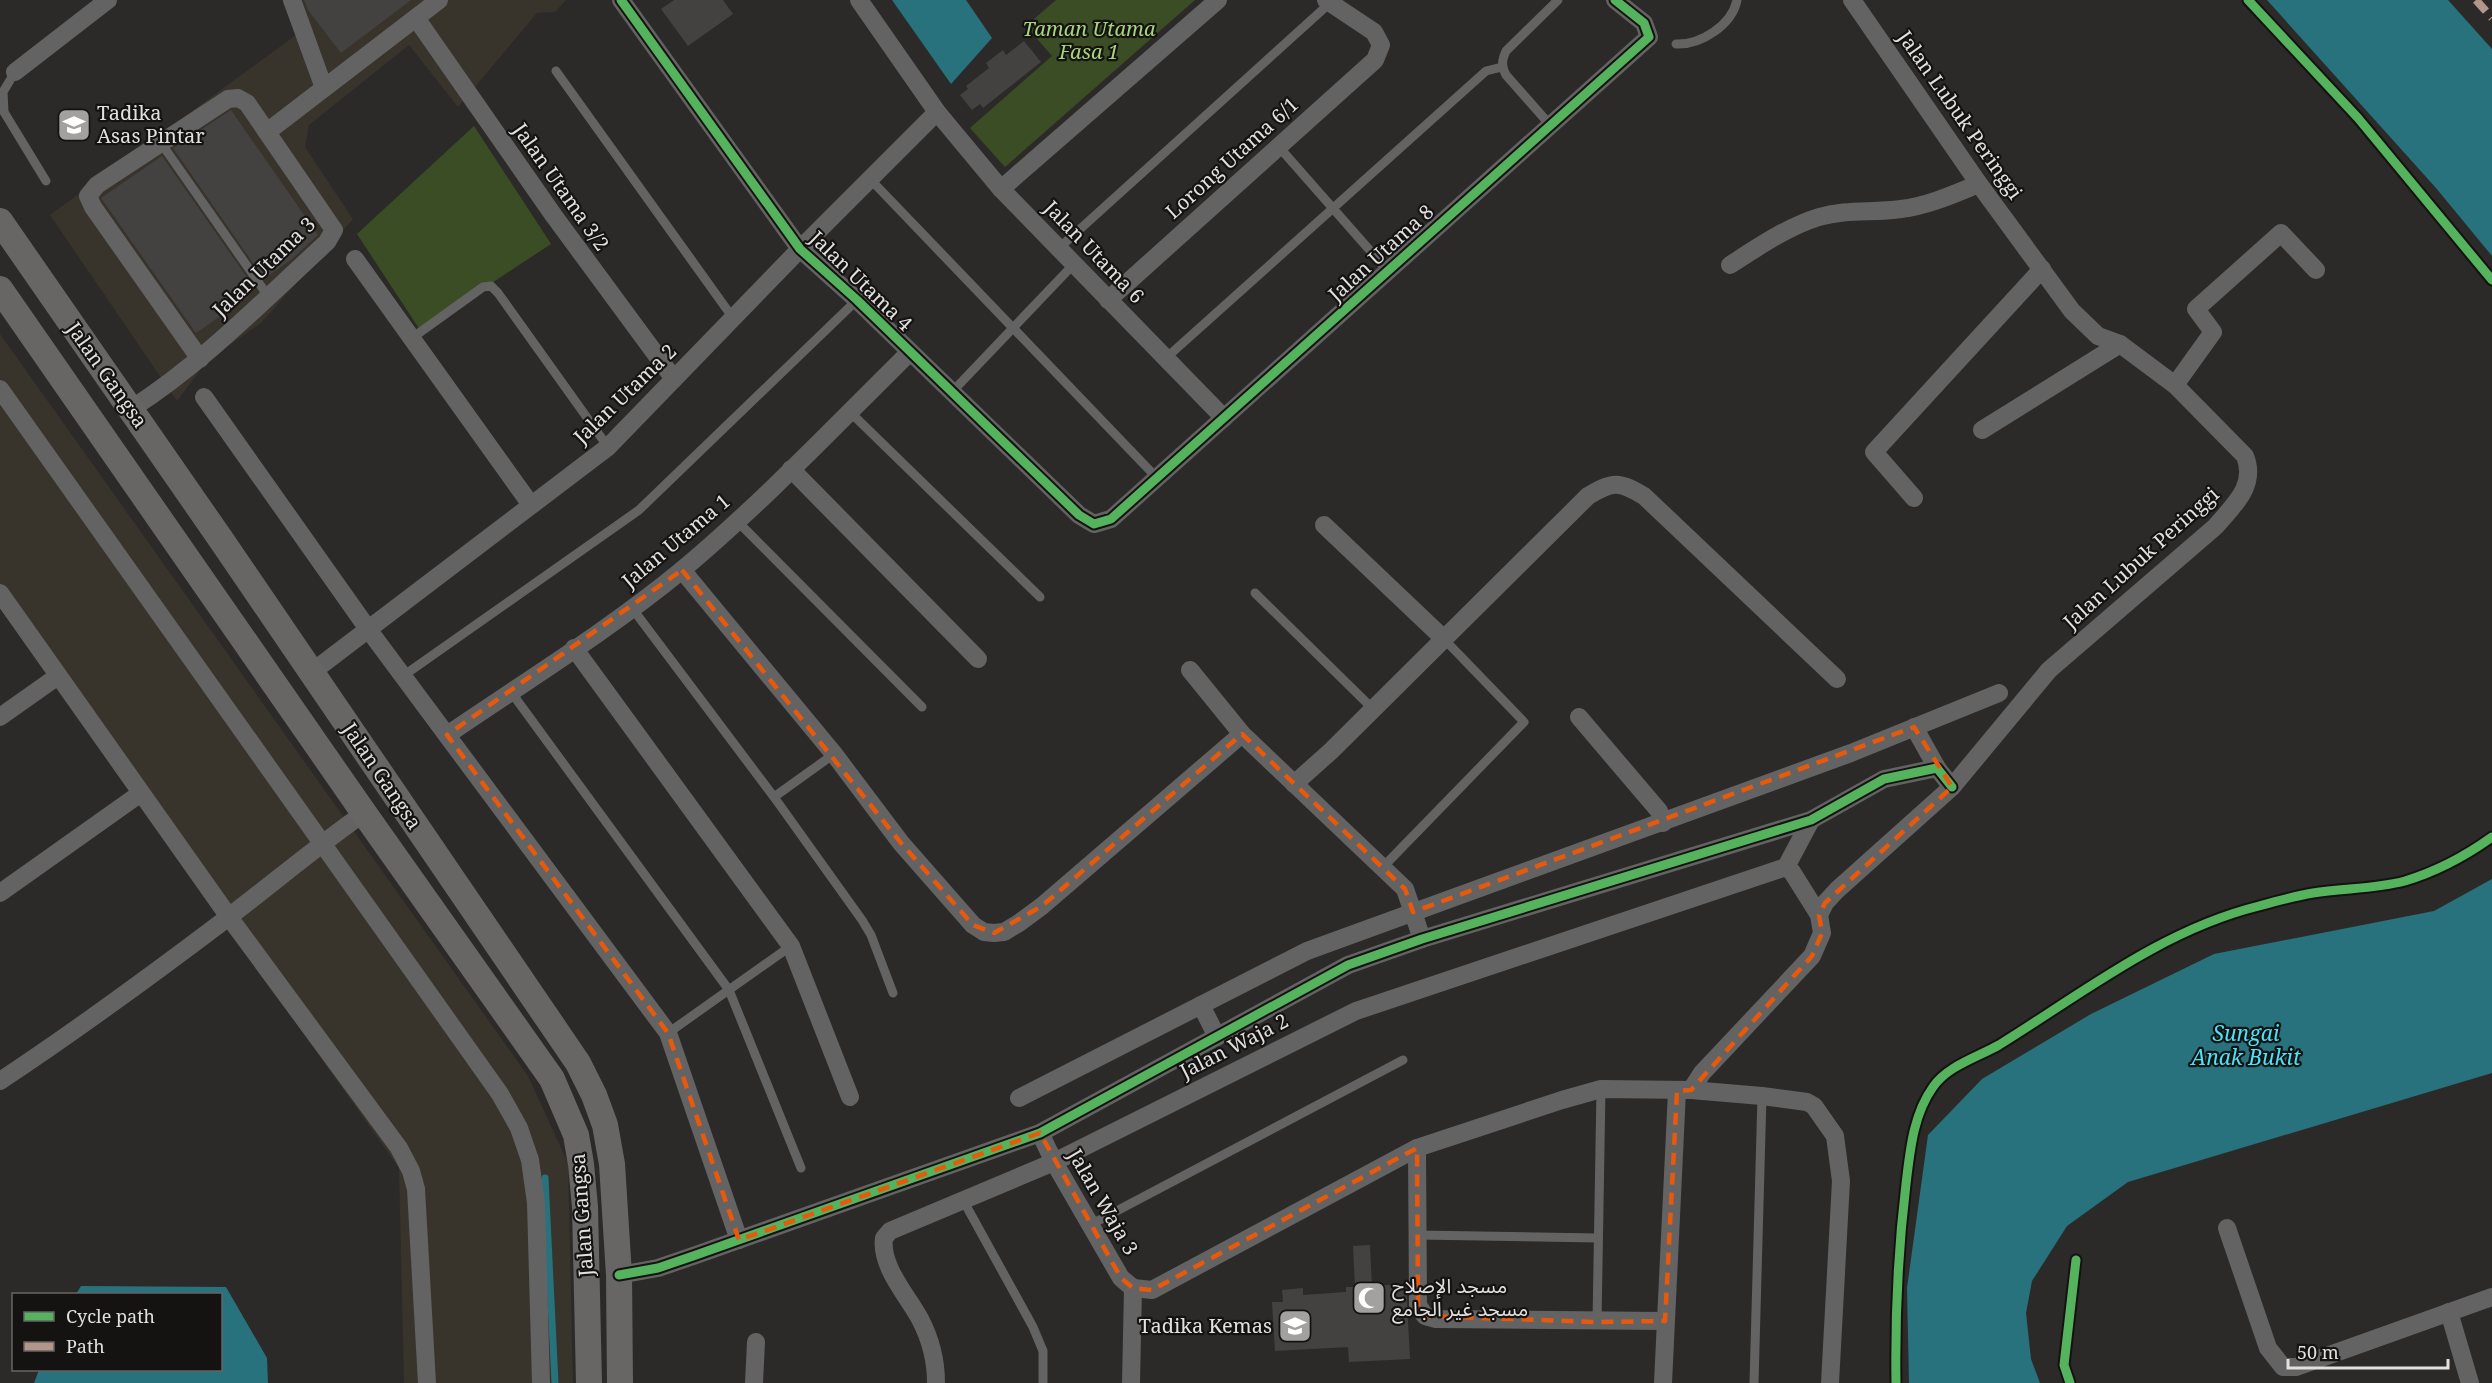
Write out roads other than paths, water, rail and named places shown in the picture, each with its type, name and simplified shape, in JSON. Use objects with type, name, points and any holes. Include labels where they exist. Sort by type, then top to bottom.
[{"type":"main road","name":"Jalan Gangsa","points":[[0,221],[312,672],[578,1063],[594,1095],[605,1125],[612,1164],[619,1275],[620,1383]]},
{"type":"main road","name":"Jalan Gangsa","points":[[0,289],[552,1079],[569,1116],[580,1154],[585,1207],[589,1383]]},
{"type":"street","points":[[15,72],[108,0]]},
{"type":"street","points":[[267,132],[439,0]]},
{"type":"street","name":"Jalan Utama 4","points":[[621,0],[800,249],[857,300],[909,353],[1079,515],[1094,524]]},
{"type":"street","points":[[859,0],[937,112]]},
{"type":"street","points":[[1001,189],[1218,0]]},
{"type":"street","name":"Jalan Utama 8","points":[[1094,524],[1111,519],[1649,37],[1644,23],[1615,0]]},
{"type":"street","name":"Jalan Lubuk Peringgi","points":[[1819,915],[1825,903],[1838,890],[1952,787],[2049,670],[2215,527],[2246,488],[2249,465],[2246,456],[2175,385],[2120,344],[2098,336],[2084,324],[1979,184],[1852,0]]},
{"type":"street","points":[[295,2],[324,88]]},
{"type":"street","name":"Lorong Utama 6/1","points":[[1108,300],[1375,60],[1381,45],[1374,32],[1328,2]]},
{"type":"street","name":"Jalan Utama 3/2","points":[[416,18],[554,216],[674,379]]},
{"type":"street","name":"Jalan Utama 3","points":[[131,410],[163,389],[200,359],[327,242],[334,230],[247,103],[238,98],[228,99],[161,143]]},
{"type":"street","name":"Jalan Utama 2","points":[[312,672],[608,447],[937,112]]},
{"type":"street","name":"Jalan Utama 6","points":[[937,112],[1001,189],[1224,418]]},
{"type":"street","points":[[161,143],[97,185],[88,196],[93,207],[200,359]]},
{"type":"street","points":[[1730,265],[1780,234],[1818,217],[1857,210],[1917,207],[1979,184]]},
{"type":"street","points":[[2175,385],[2213,332],[2196,309],[2281,233],[2316,270]]},
{"type":"street","points":[[355,259],[531,505]]},
{"type":"street","points":[[1914,498],[1874,452],[2042,269]]},
{"type":"street","points":[[1982,430],[2120,344]]},
{"type":"street","name":"Jalan Utama 1","points":[[447,735],[632,608],[682,570],[737,521],[909,353]]},
{"type":"street","points":[[0,389],[500,1094],[519,1128],[530,1160],[536,1203],[541,1383]]},
{"type":"street","points":[[204,397],[368,629],[668,1033],[739,1240]]},
{"type":"street","points":[[791,469],[978,659]]},
{"type":"street","points":[[1294,784],[1321,761],[1588,496],[1606,486],[1619,483],[1644,496],[1837,679]]},
{"type":"street","points":[[1324,525],[1443,638]]},
{"type":"street","points":[[682,570],[834,754],[901,843],[973,925],[984,932],[994,933],[1012,927],[1042,906],[1242,734]]},
{"type":"street","points":[[0,593],[229,917],[387,1130],[411,1171],[416,1189],[427,1383]]},
{"type":"street","points":[[574,648],[791,946],[850,1097]]},
{"type":"street","points":[[1190,670],[1242,734],[1405,889],[1422,939]]},
{"type":"street","points":[[0,717],[58,676]]},
{"type":"street","points":[[1019,1098],[1307,951],[1663,823],[1999,693]]},
{"type":"street","points":[[1579,717],[1659,811],[1663,823]]},
{"type":"street","points":[[1914,727],[1937,768],[1952,787]]},
{"type":"street","points":[[619,1275],[658,1268],[1040,1133],[1348,965],[1422,939],[1811,820],[1884,779],[1937,768]]},
{"type":"street","points":[[0,893],[141,793]]},
{"type":"street","points":[[0,1081],[85,1025],[229,917],[322,842],[364,813]]},
{"type":"street","points":[[1663,1383],[1665,1321],[1684,1090],[1812,957],[1822,933],[1819,915],[1792,872],[1786,867],[1811,820]]},
{"type":"street","name":"Jalan Waja 2","points":[[936,1383],[931,1347],[921,1321],[884,1257],[884,1238],[890,1231],[1054,1162],[1356,1011],[1786,867]]},
{"type":"street","points":[[1201,1005],[1217,1037]]},
{"type":"street","points":[[1131,1383],[1133,1288],[1152,1290],[1417,1148],[1601,1089],[1684,1090],[1762,1096],[1807,1102],[1814,1106],[1835,1136],[1841,1181],[1830,1383]]},
{"type":"street","name":"Jalan Waja 3","points":[[1040,1133],[1054,1162],[1121,1278],[1133,1288]]},
{"type":"street","points":[[1417,1148],[1418,1305],[1425,1316],[1436,1319],[1665,1321]]},
{"type":"street","points":[[2227,1228],[2268,1348],[2283,1367],[2296,1367],[2492,1297]]},
{"type":"street","points":[[2449,1312],[2470,1383]]},
{"type":"street","points":[[754,1383],[756,1342]]},
{"type":"lane","points":[[1551,126],[1506,75],[1502,67],[1506,51],[1558,0]]},
{"type":"lane","points":[[1676,44],[1692,43],[1723,24],[1733,12],[1737,0]]},
{"type":"lane","points":[[1058,249],[1328,2]]},
{"type":"lane","points":[[1166,358],[1486,71],[1502,67]]},
{"type":"lane","points":[[556,71],[733,318]]},
{"type":"lane","points":[[15,72],[3,92],[4,112],[45,181]]},
{"type":"lane","points":[[161,143],[268,296]]},
{"type":"lane","points":[[1279,147],[1388,271]]},
{"type":"lane","points":[[870,180],[1157,478]]},
{"type":"lane","points":[[951,393],[1073,265]]},
{"type":"lane","points":[[412,338],[483,287],[491,286],[608,447]]},
{"type":"lane","points":[[403,676],[639,510],[857,300]]},
{"type":"lane","points":[[849,411],[1040,597]]},
{"type":"lane","points":[[737,521],[922,706]]},
{"type":"lane","points":[[1255,593],[1372,708]]},
{"type":"lane","points":[[632,608],[774,797],[862,920],[893,993]]},
{"type":"lane","points":[[1382,868],[1524,722],[1443,638]]},
{"type":"lane","points":[[511,692],[729,990],[801,1168]]},
{"type":"lane","points":[[774,797],[834,754]]},
{"type":"lane","points":[[668,1033],[791,946]]},
{"type":"lane","points":[[1090,1225],[1403,1060]]},
{"type":"lane","points":[[1597,1322],[1601,1089]]},
{"type":"lane","points":[[1754,1383],[1762,1096]]},
{"type":"lane","points":[[963,1200],[1033,1328],[1043,1351],[1043,1383]]},
{"type":"lane","points":[[1418,1235],[1598,1238]]},
{"type":"water","points":[[892,0],[966,0],[992,38],[951,84]]},
{"type":"water","points":[[2267,0],[2448,0],[2492,49],[2492,256],[2436,188]]},
{"type":"water","name":"Sungai Anak Bukit","points":[[2492,879],[2492,1073],[2128,1182],[2067,1226],[2032,1281],[2026,1313],[2031,1359],[2040,1383],[1909,1383],[1907,1288],[1928,1135],[1982,1079],[2091,1014],[2214,954],[2434,911]]},
{"type":"water","points":[[81,1286],[226,1287],[267,1358],[268,1383],[34,1383],[39,1371],[222,1371],[222,1293],[77,1293]]},
{"type":"waterway","points":[[545,1178],[555,1383]]},
{"type":"place","name":"Tadika Asas Pintar","points":[[74,125]]},
{"type":"place","name":"مسجد الإصلاح مسجد غير الجامع","points":[[1369,1298]]},
{"type":"place","name":"Tadika Kemas","points":[[1295,1326]]},
{"type":"park label","name":"Taman Utama Fasa 1","points":[[1089,40]]}]
